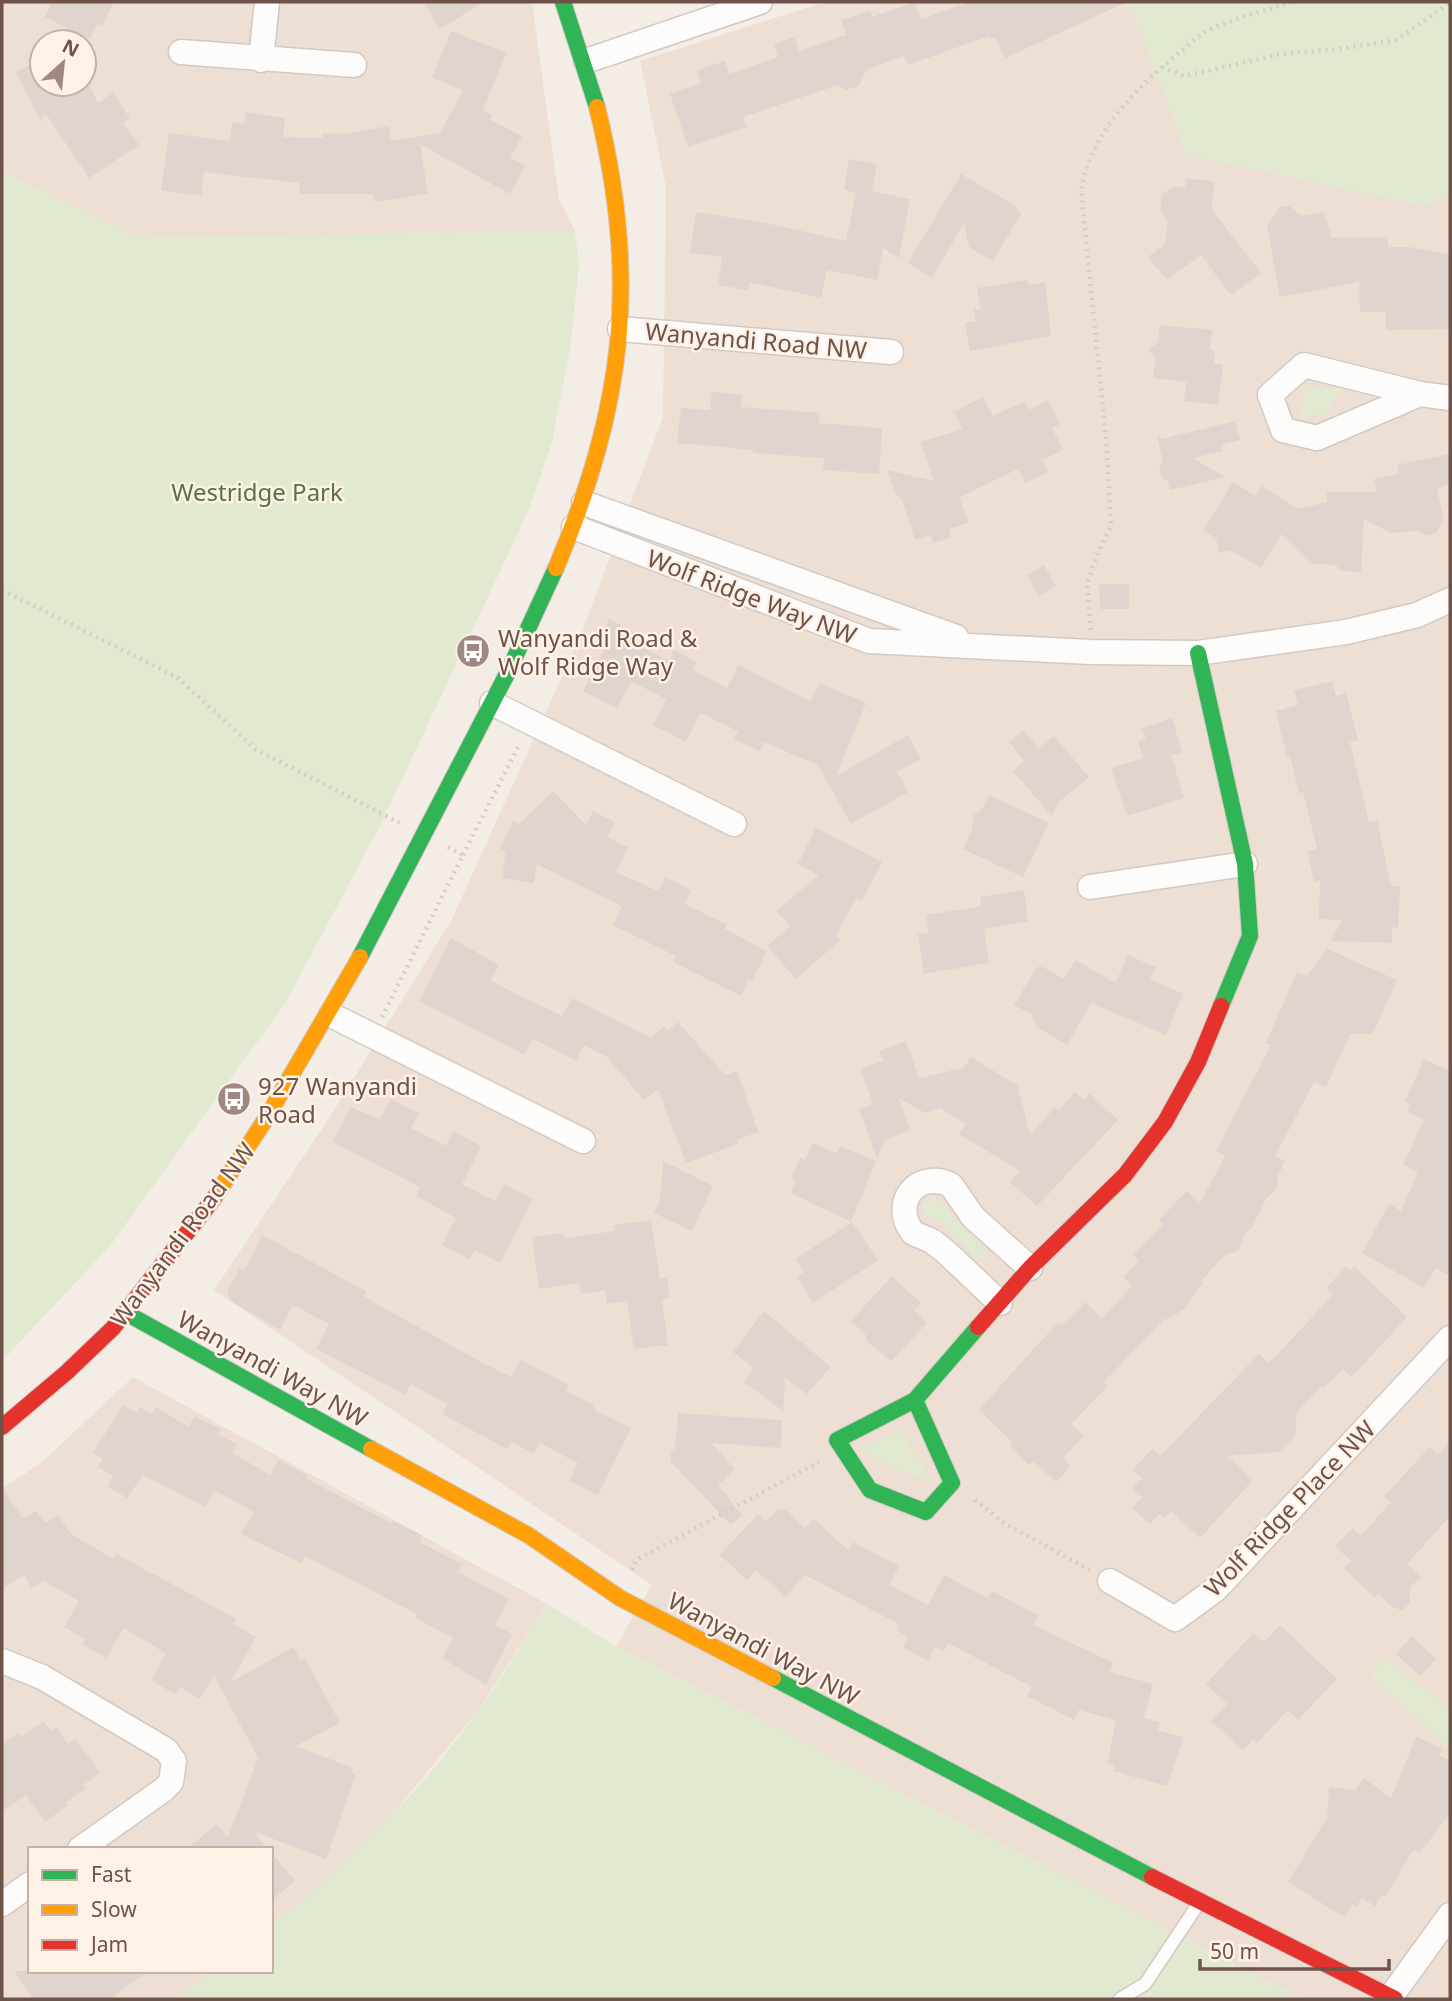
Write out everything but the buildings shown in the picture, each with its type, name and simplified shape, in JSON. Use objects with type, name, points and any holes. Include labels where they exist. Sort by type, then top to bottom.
[{"type":"street","points":[[261,60],[267,2]]},
{"type":"street","name":"Wanyandi Road NW","points":[[2,1427],[48,1388],[126,1313],[262,1128],[331,1015],[424,836],[492,703],[584,503],[602,442],[615,376],[620,329],[621,252],[614,184],[586,61],[563,2]]},
{"type":"street","points":[[586,61],[760,2]]},
{"type":"street","points":[[181,52],[354,65]]},
{"type":"street","name":"Wanyandi Road NW","points":[[620,329],[891,352]]},
{"type":"street","points":[[1420,394],[1317,438],[1283,430],[1270,395],[1304,365],[1420,394],[1450,398]]},
{"type":"street","name":"Wolf Ridge Way NW","points":[[584,503],[977,644]]},
{"type":"street","name":"Wolf Ridge Way NW","points":[[574,527],[869,641],[977,644],[1090,652],[1198,653],[1346,632],[1417,615],[1450,600]]},
{"type":"street","points":[[915,1400],[952,1483],[926,1512],[870,1490],[837,1440],[915,1400],[1030,1268],[1125,1175],[1182,1093],[1250,936],[1245,864],[1198,653]]},
{"type":"street","points":[[492,703],[734,824]]},
{"type":"street","points":[[1090,887],[1245,864]]},
{"type":"street","points":[[331,1015],[583,1141]]},
{"type":"street","points":[[1000,1303],[947,1252],[932,1241],[913,1233],[903,1214],[908,1194],[923,1181],[932,1180],[951,1185],[973,1217],[1030,1268]]},
{"type":"street","name":"Wanyandi Way NW","points":[[126,1313],[528,1535],[620,1598],[1200,1902],[1393,1997]]},
{"type":"street","name":"Wolf Ridge Place NW","points":[[1110,1581],[1175,1619],[1216,1589],[1450,1338]]},
{"type":"street","points":[[2,1661],[53,1684],[166,1750],[174,1762],[171,1782],[163,1790],[83,1847]]},
{"type":"street","points":[[2,1904],[28,1885]]},
{"type":"street","points":[[1393,1997],[1450,1915]]},
{"type":"lane","points":[[1120,1999],[1145,1984],[1200,1902]]},
{"type":"path","points":[[1090,652],[1091,627],[1087,584],[1111,526],[1105,424],[1081,190],[1090,158],[1115,119],[1144,82],[1207,30],[1291,2]]},
{"type":"path","points":[[1162,67],[1184,76],[1281,54],[1339,49],[1395,40],[1450,3]]},
{"type":"path","points":[[2,590],[177,677],[255,749],[463,855]]},
{"type":"path","points":[[373,1037],[530,723]]},
{"type":"path","points":[[620,1598],[636,1560],[821,1461],[837,1440]]},
{"type":"path","points":[[952,1483],[1004,1523],[1110,1581]]},
{"type":"shaded area","points":[[2,2],[532,2],[559,199],[575,231],[140,238],[2,172]]},
{"type":"shaded area","points":[[825,2],[1123,2],[1140,29],[1424,206],[1450,194],[1450,1999],[1303,1999],[616,1646],[652,1585],[214,1290],[330,1117],[451,921],[579,639],[663,417],[666,187],[640,61]]},
{"type":"shaded area","points":[[133,1377],[547,1604],[478,1711],[381,1828],[320,1887],[273,1923],[273,1847],[28,1847],[28,1973],[209,1973],[176,1999],[2,1999],[2,1488],[40,1464]]},
{"type":"green space","points":[[1123,2],[1450,2],[1450,194],[1424,206],[1186,155],[1140,29]]},
{"type":"green space","name":"Westridge Park","points":[[2,172],[140,238],[575,231],[579,265],[570,349],[552,442],[529,510],[379,828],[286,1002],[110,1246],[2,1361]]},
{"type":"green space","points":[[1306,387],[1342,388],[1326,414],[1299,417]]},
{"type":"green space","points":[[934,1197],[988,1255],[988,1260],[983,1262],[942,1224],[923,1214],[923,1204]]},
{"type":"green space","points":[[900,1430],[934,1485],[858,1449]]},
{"type":"green space","points":[[547,1604],[616,1646],[1303,1999],[176,1999],[209,1973],[273,1973],[273,1923],[382,1826],[432,1770],[505,1672]]},
{"type":"green space","points":[[1385,1657],[1450,1710],[1450,1750],[1371,1676]]},
{"type":"traffic: fast","points":[[563,2],[597,107]]},
{"type":"traffic: fast","points":[[360,957],[508,672],[556,568]]},
{"type":"traffic: fast","points":[[1198,653],[1245,864],[1250,936],[1221,1006]]},
{"type":"traffic: fast","points":[[126,1313],[371,1449]]},
{"type":"traffic: fast","points":[[915,1400],[952,1483],[926,1512],[870,1490],[837,1440],[915,1400],[978,1327]]},
{"type":"traffic: fast","points":[[773,1678],[1152,1877]]},
{"type":"traffic: slow","points":[[556,568],[597,452],[610,396],[618,341],[621,286],[618,229],[610,170],[597,107]]},
{"type":"traffic: slow","points":[[214,1198],[267,1117],[360,957]]},
{"type":"traffic: slow","points":[[371,1449],[528,1535],[620,1598],[773,1678]]},
{"type":"traffic: jam","points":[[978,1327],[1030,1268],[1125,1175],[1165,1122],[1198,1062],[1221,1006]]},
{"type":"traffic: jam","points":[[2,1427],[67,1372],[113,1328],[214,1198]]},
{"type":"traffic: jam","points":[[1152,1877],[1395,1999]]},
{"type":"place","name":"Wanyandi Road & Wolf Ridge Way","points":[[473,651]]},
{"type":"place","name":"927 Wanyandi Road","points":[[234,1099]]}]
